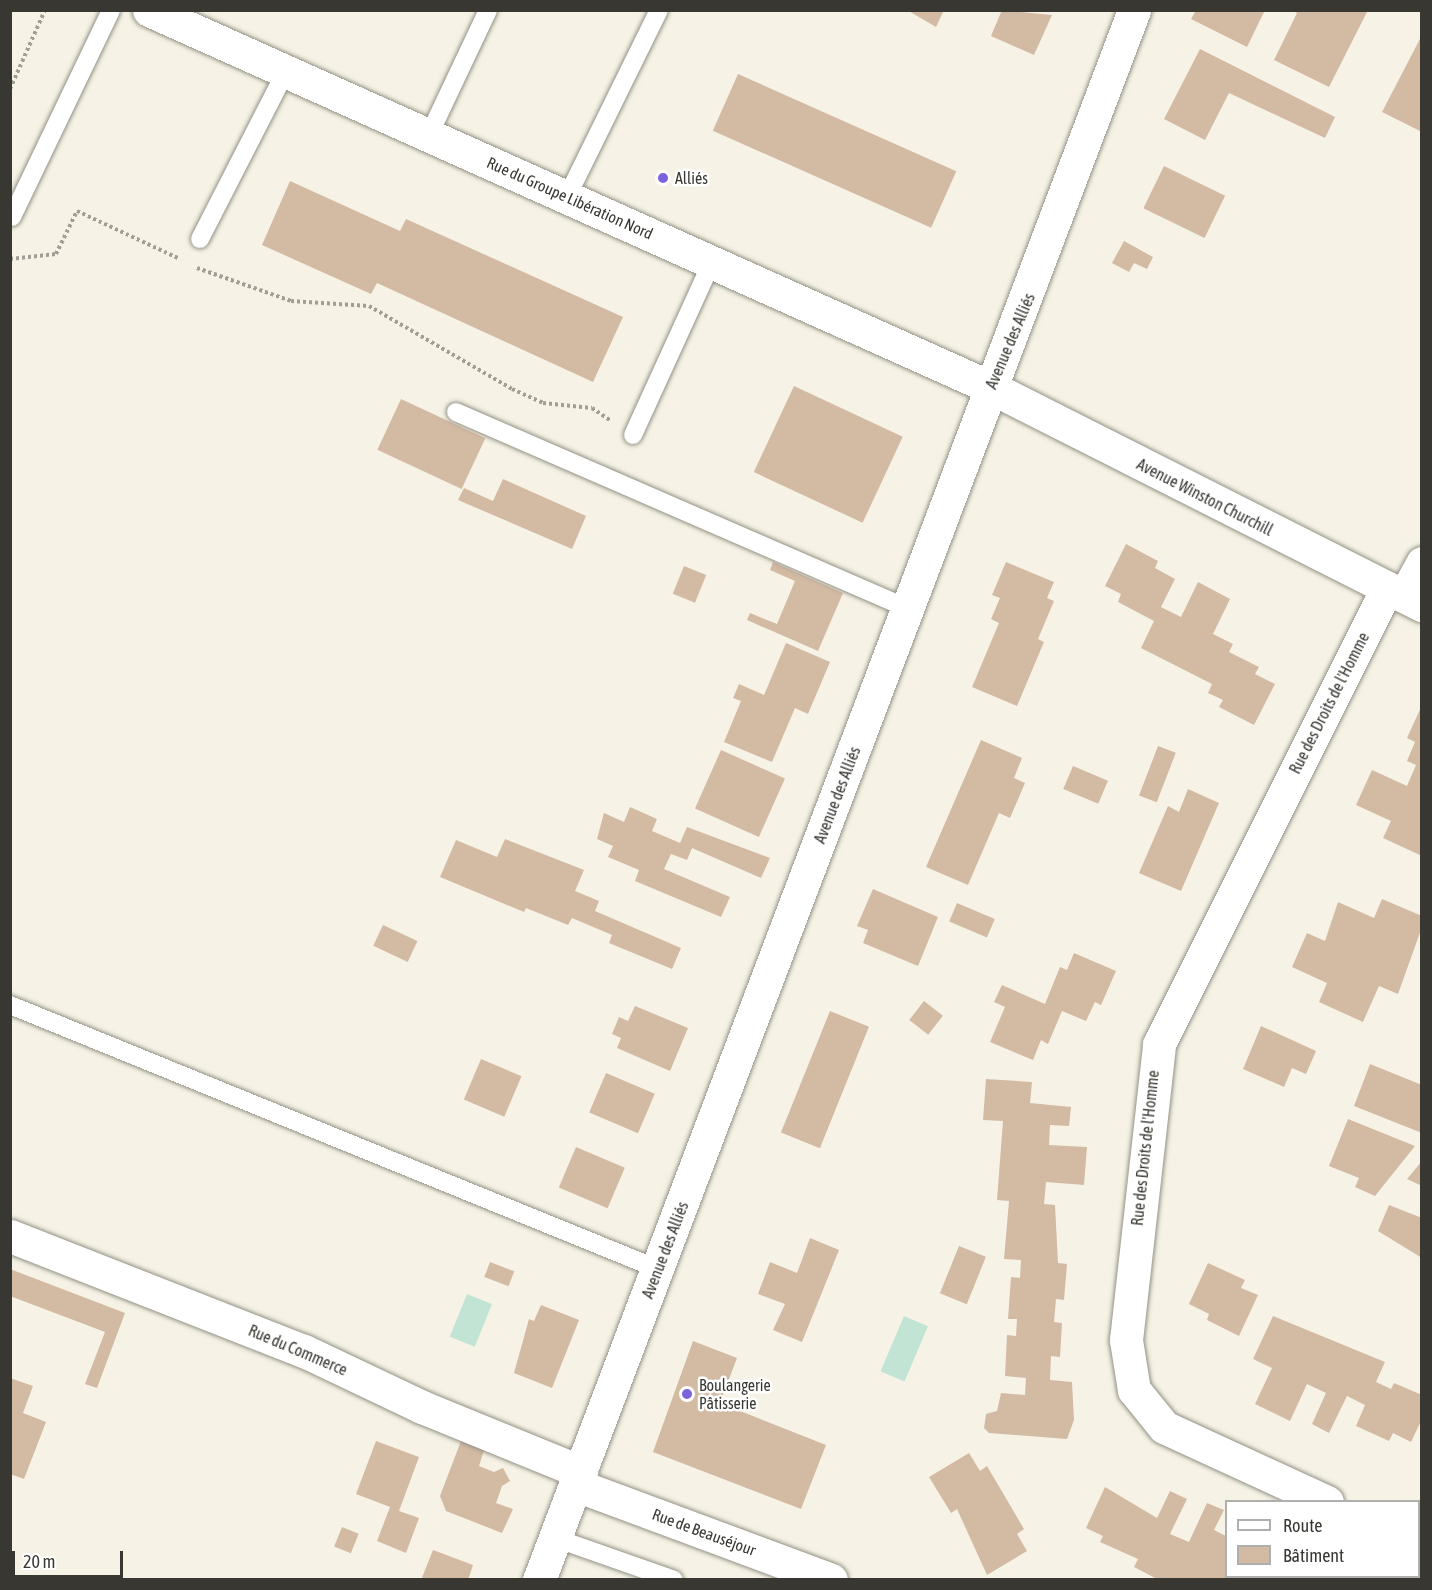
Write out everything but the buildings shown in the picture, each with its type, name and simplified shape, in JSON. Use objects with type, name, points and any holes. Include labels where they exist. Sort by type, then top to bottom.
[{"type":"street","name":"Avenue des Alliés","points":[[539,1580],[990,387],[1036,278],[1134,10]]},
{"type":"street","name":"Rue du Groupe Libération Nord","points":[[154,11],[990,387]]},
{"type":"street","name":"Avenue Winston Churchill","points":[[990,387],[1404,596]]},
{"type":"street","name":"Rue des Droits de l'Homme","points":[[1323,1500],[1164,1426],[1134,1390],[1126,1340],[1159,1044],[1422,563]]},
{"type":"street","name":"Rue du Commerce","points":[[10,1236],[304,1350],[579,1479]]},
{"type":"street","name":"Rue de Beauséjour","points":[[579,1479],[831,1580]]},
{"type":"lane","points":[[12,217],[111,10]]},
{"type":"lane","points":[[429,135],[488,10]]},
{"type":"lane","points":[[567,197],[659,10]]},
{"type":"lane","points":[[200,238],[286,71]]},
{"type":"lane","points":[[633,435],[711,262]]},
{"type":"lane","points":[[456,412],[907,608]]},
{"type":"lane","points":[[10,1005],[658,1269]]},
{"type":"lane","points":[[555,1538],[674,1580]]},
{"type":"path","points":[[10,89],[45,10]]},
{"type":"path","points":[[10,259],[56,254],[77,212],[238,286],[291,301],[369,306],[512,389],[543,403],[592,408],[633,435]]},
{"type":"shaded area","points":[[467,1294],[492,1304],[475,1347],[450,1337]]},
{"type":"shaded area","points":[[904,1316],[928,1326],[904,1381],[881,1371]]},
{"type":"place","name":"Alliés","points":[[663,178]]},
{"type":"place","name":"Boulangerie Pâtisserie","points":[[687,1394]]}]
